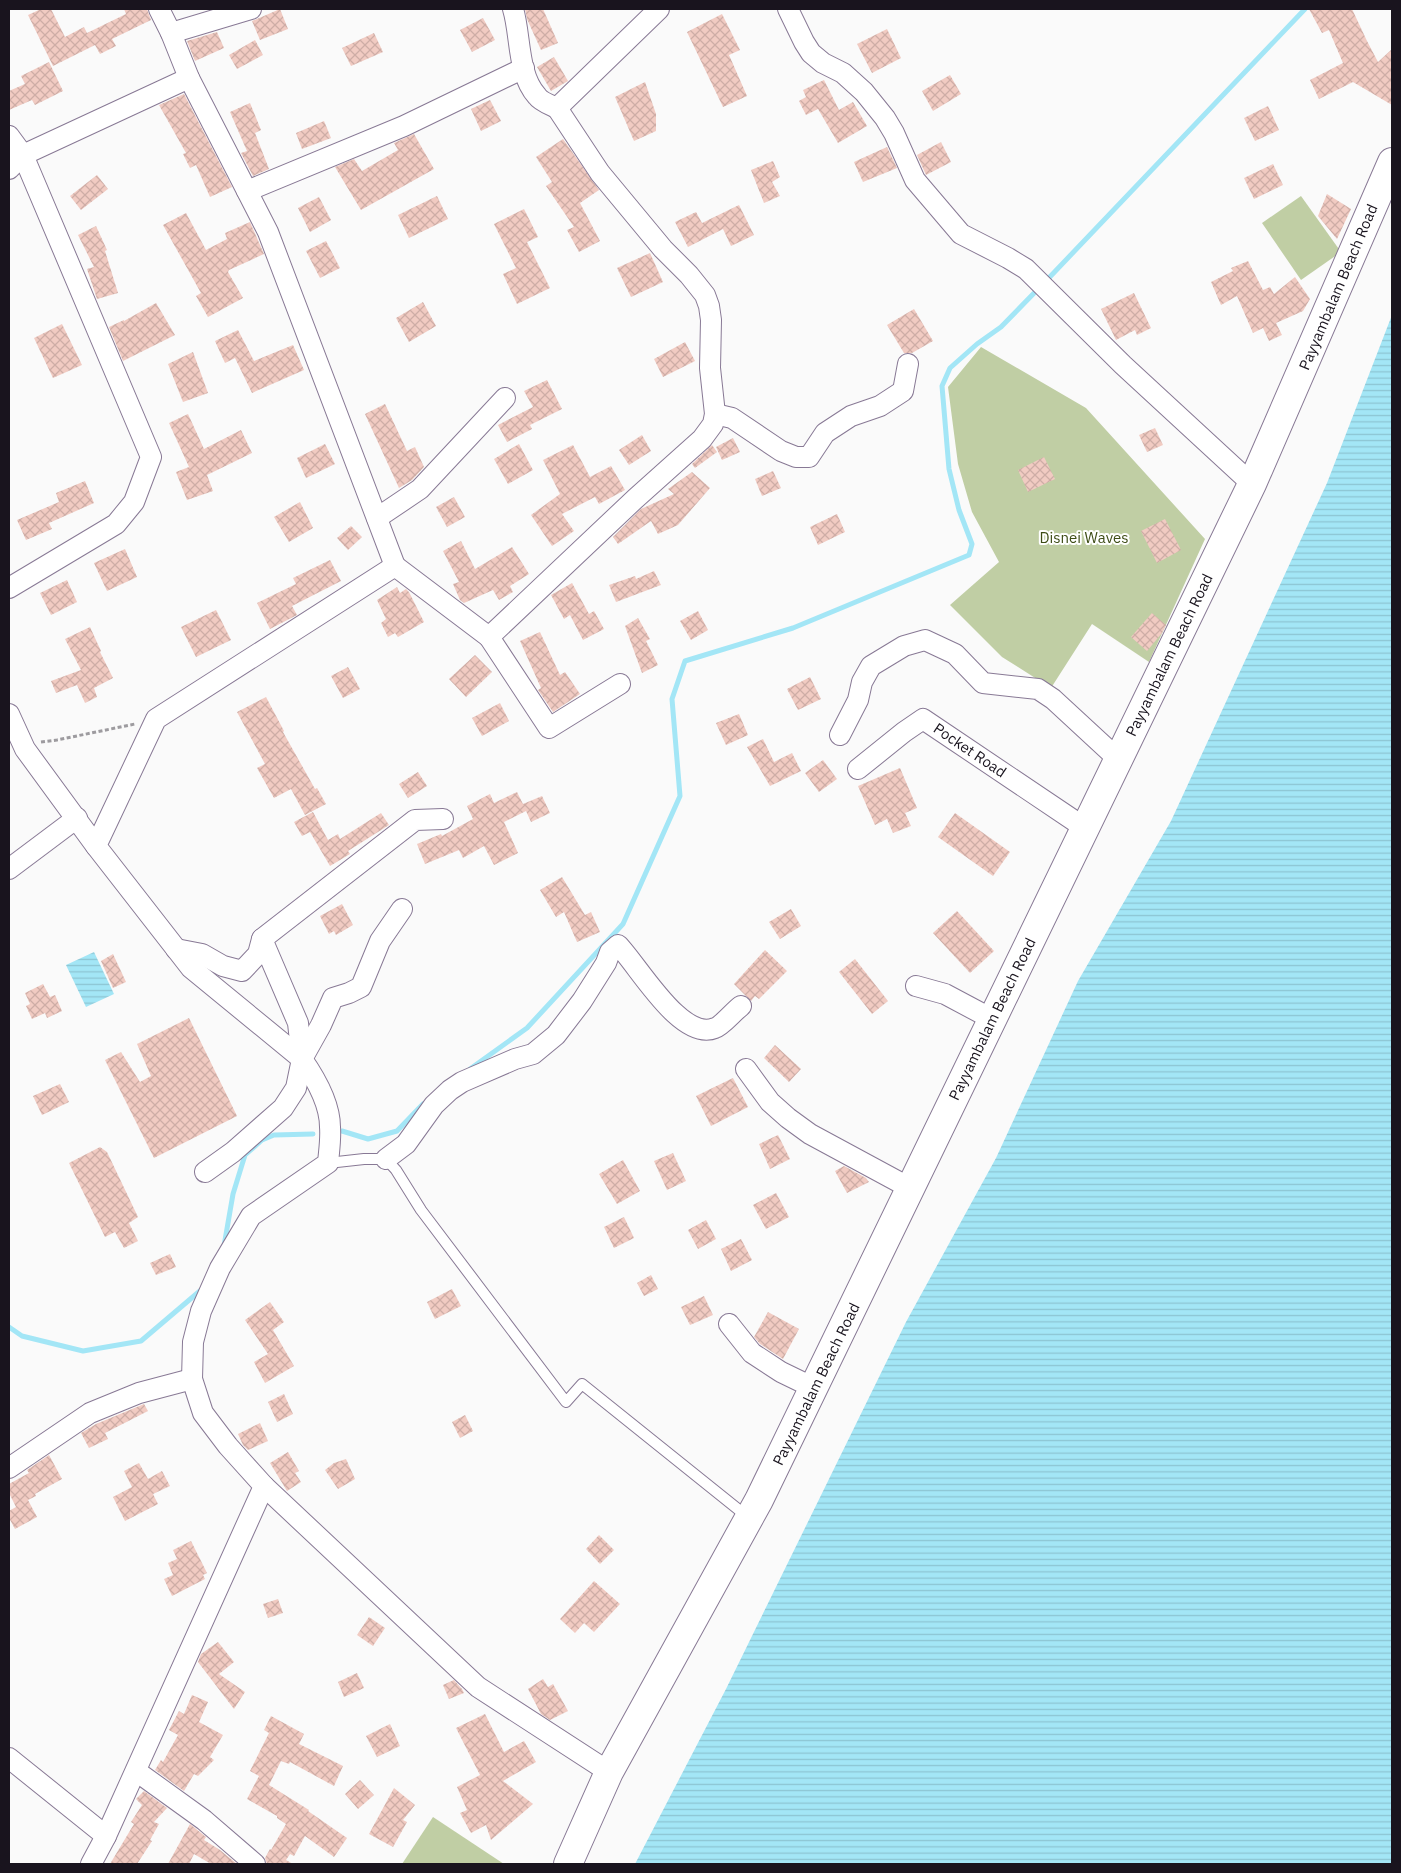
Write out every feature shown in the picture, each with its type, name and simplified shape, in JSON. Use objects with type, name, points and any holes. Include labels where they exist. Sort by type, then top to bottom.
[{"type":"main road","name":"Payyambalam Beach Road","points":[[568,1864],[609,1772],[750,1519],[1252,484],[1392,162]]},
{"type":"street","points":[[159,9],[189,78],[268,232],[395,566],[488,637],[549,728],[620,684]]},
{"type":"street","points":[[171,33],[251,9]]},
{"type":"street","points":[[488,637],[702,439],[713,424],[716,414],[710,368],[711,320],[705,295],[600,173],[557,108],[537,97],[527,79],[524,68],[513,9]]},
{"type":"street","points":[[557,108],[659,9]]},
{"type":"street","points":[[788,9],[811,53],[843,73],[864,92],[884,118],[894,133],[915,180],[961,234],[1008,258],[1026,270],[1123,365],[1252,484]]},
{"type":"street","points":[[247,191],[404,126],[524,68]]},
{"type":"street","points":[[16,162],[189,78]]},
{"type":"street","points":[[9,136],[16,162],[151,457],[134,502],[116,524],[9,588]]},
{"type":"street","points":[[716,414],[732,418],[781,450],[796,457],[810,457],[825,433],[851,416],[880,406],[904,391],[908,364]]},
{"type":"street","points":[[377,518],[420,489],[505,398]]},
{"type":"street","points":[[96,846],[156,719],[395,566]]},
{"type":"street","points":[[840,736],[858,700],[862,682],[871,666],[904,646],[925,640],[955,654],[983,683],[1038,689],[1053,699],[1118,758]]},
{"type":"street","name":"Pocket Road","points":[[858,769],[904,732],[924,719],[1085,828]]},
{"type":"street","points":[[13,723],[25,749],[96,846],[191,968],[302,1059],[316,1078],[326,1105],[330,1126],[328,1163],[251,1216],[220,1268],[200,1311],[193,1342],[192,1380],[202,1413],[228,1446],[264,1486],[478,1687],[609,1772]]},
{"type":"street","points":[[9,869],[77,818]]},
{"type":"street","points":[[176,949],[202,954],[223,966],[242,971],[258,954],[262,940],[415,820],[443,819]]},
{"type":"street","points":[[205,1172],[233,1152],[283,1108],[296,1088],[302,1059],[321,1025],[333,998],[349,994],[361,987],[380,941],[402,909]]},
{"type":"street","points":[[262,940],[298,1023],[302,1059]]},
{"type":"street","points":[[386,1160],[406,1144],[434,1105],[450,1090],[462,1082],[514,1058],[533,1054],[556,1035],[582,1001],[606,963],[610,952],[618,945],[650,987],[670,1009],[687,1023],[703,1031],[716,1028],[741,1006]]},
{"type":"street","points":[[916,986],[945,994],[992,1019]]},
{"type":"street","points":[[746,1069],[770,1102],[810,1134],[910,1188]]},
{"type":"street","points":[[729,1324],[752,1353],[780,1372],[814,1388]]},
{"type":"street","points":[[9,1468],[90,1413],[139,1393],[192,1380]]},
{"type":"street","points":[[92,1864],[136,1771],[264,1486]]},
{"type":"street","points":[[9,1758],[106,1836]]},
{"type":"street","points":[[136,1771],[204,1820],[255,1864]]},
{"type":"lane","points":[[328,1163],[364,1158],[386,1160],[396,1170],[421,1210],[566,1402],[582,1384],[750,1519]]},
{"type":"path","points":[[13,723],[40,742],[156,719]]},
{"type":"green space","points":[[1301,196],[1341,252],[1301,280],[1262,223]]},
{"type":"green space","name":"Disnei Waves","points":[[981,347],[1086,408],[1205,539],[1149,662],[1092,624],[1051,688],[1002,657],[950,605],[999,562],[972,512],[958,464],[948,387]]},
{"type":"green space","points":[[433,1817],[504,1864],[402,1864]]},
{"type":"water","points":[[1392,315],[1392,1864],[635,1864],[726,1689],[906,1322],[996,1158],[1078,981],[1171,821],[1327,483]]},
{"type":"water","points":[[94,952],[114,994],[86,1007],[66,965]]},
{"type":"building","points":[[41,9],[51,9],[65,37],[84,27],[87,33],[126,14],[124,9],[147,9],[151,20],[112,39],[116,46],[100,54],[95,45],[53,66],[28,15]]},
{"type":"building","points":[[280,9],[288,29],[260,40],[252,21]]},
{"type":"building","points":[[525,9],[543,9],[558,43],[541,50],[527,19]]},
{"type":"building","points":[[1309,9],[1352,9],[1378,62],[1392,49],[1392,105],[1353,82],[1319,99],[1310,80],[1343,63],[1329,30],[1322,33]]},
{"type":"building","points":[[722,14],[740,50],[729,55],[747,96],[723,107],[687,32]]},
{"type":"building","points":[[483,18],[495,40],[472,52],[460,30]]},
{"type":"building","points":[[887,29],[901,58],[872,73],[857,44]]},
{"type":"building","points":[[217,32],[224,48],[195,61],[187,41]]},
{"type":"building","points":[[374,33],[383,52],[351,66],[342,48]]},
{"type":"building","points":[[255,40],[263,55],[237,69],[229,55]]},
{"type":"building","points":[[554,57],[568,81],[551,91],[537,67]]},
{"type":"building","points":[[49,62],[63,91],[35,105],[32,100],[9,110],[9,91],[25,84],[21,76]]},
{"type":"building","points":[[950,75],[961,94],[933,111],[922,91]]},
{"type":"building","points":[[824,80],[839,110],[853,102],[867,126],[838,143],[818,109],[806,115],[799,101],[806,97],[803,90]]},
{"type":"building","points":[[645,82],[656,114],[656,131],[634,141],[615,97]]},
{"type":"building","points":[[184,94],[232,187],[210,197],[196,165],[190,168],[183,154],[186,153],[159,105]]},
{"type":"building","points":[[490,100],[501,121],[481,131],[471,109]]},
{"type":"building","points":[[250,103],[261,130],[255,133],[269,169],[253,176],[241,153],[247,151],[230,112]]},
{"type":"building","points":[[1268,106],[1279,130],[1255,141],[1244,118]]},
{"type":"building","points":[[324,121],[331,138],[302,149],[296,133]]},
{"type":"building","points":[[414,134],[434,169],[361,210],[335,167],[354,159],[362,171],[398,150],[394,143]]},
{"type":"building","points":[[563,139],[599,190],[580,203],[600,241],[579,252],[567,230],[574,227],[546,186],[552,182],[536,157]]},
{"type":"building","points":[[941,142],[951,162],[926,175],[917,155]]},
{"type":"building","points":[[887,147],[897,168],[863,182],[854,162]]},
{"type":"building","points":[[773,161],[780,177],[772,182],[780,196],[764,203],[751,170]]},
{"type":"building","points":[[1273,164],[1283,185],[1254,199],[1244,178]]},
{"type":"building","points":[[97,175],[108,189],[81,210],[70,196]]},
{"type":"building","points":[[1327,194],[1351,209],[1337,239],[1318,216]]},
{"type":"building","points":[[437,196],[448,219],[409,238],[398,215]]},
{"type":"building","points":[[319,197],[331,220],[310,232],[298,208]]},
{"type":"building","points":[[739,205],[754,235],[731,246],[723,229],[688,247],[675,222],[696,212],[702,223]]},
{"type":"building","points":[[524,209],[538,237],[527,242],[550,288],[517,304],[503,274],[516,268],[494,224]]},
{"type":"building","points":[[186,213],[206,250],[227,239],[225,233],[250,222],[264,254],[229,270],[228,272],[243,298],[208,317],[196,296],[201,293],[163,225]]},
{"type":"building","points":[[96,226],[107,250],[105,251],[118,293],[97,299],[87,269],[94,267],[78,235]]},
{"type":"building","points":[[326,241],[340,268],[320,278],[306,251]]},
{"type":"building","points":[[650,253],[663,282],[631,297],[617,268]]},
{"type":"building","points":[[1248,261],[1263,290],[1270,287],[1274,294],[1295,277],[1310,299],[1303,311],[1276,323],[1282,335],[1269,341],[1263,328],[1253,333],[1237,296],[1221,305],[1211,282],[1233,271],[1231,268]]},
{"type":"building","points":[[1134,293],[1151,328],[1137,335],[1135,330],[1116,340],[1101,309]]},
{"type":"building","points":[[423,302],[436,326],[409,342],[396,318]]},
{"type":"building","points":[[156,303],[175,335],[123,361],[109,327]]},
{"type":"building","points":[[914,309],[933,341],[912,353],[904,353],[887,325]]},
{"type":"building","points":[[62,324],[82,365],[53,378],[34,338]]},
{"type":"building","points":[[238,330],[254,361],[293,345],[304,370],[252,393],[235,358],[225,363],[215,341]]},
{"type":"building","points":[[685,342],[695,361],[663,377],[654,359]]},
{"type":"building","points":[[193,352],[208,393],[183,402],[168,364]]},
{"type":"building","points":[[547,380],[562,409],[530,425],[532,429],[507,442],[498,425],[533,407],[524,391]]},
{"type":"building","points":[[385,404],[407,451],[415,447],[424,467],[412,480],[399,488],[365,414]]},
{"type":"building","points":[[188,414],[204,449],[241,430],[252,453],[207,475],[213,491],[187,500],[176,472],[189,467],[169,423]]},
{"type":"building","points":[[1155,428],[1163,445],[1147,452],[1139,435]]},
{"type":"building","points":[[642,435],[651,451],[629,465],[619,450]]},
{"type":"building","points":[[733,438],[740,452],[722,460],[716,447]]},
{"type":"building","points":[[325,444],[335,464],[306,478],[297,458]]},
{"type":"building","points":[[519,444],[533,470],[508,484],[494,459]]},
{"type":"building","points":[[573,445],[590,477],[611,466],[625,490],[599,504],[595,497],[562,514],[574,531],[552,546],[531,515],[560,494],[543,460]]},
{"type":"building","points":[[712,445],[717,452],[695,468],[692,464]]},
{"type":"building","points":[[1044,457],[1055,479],[1028,492],[1018,470]]},
{"type":"building","points":[[773,471],[781,488],[762,496],[755,479]]},
{"type":"building","points":[[692,472],[710,488],[678,525],[658,534],[651,521],[618,544],[613,537],[641,509],[674,494],[668,489]]},
{"type":"building","points":[[85,481],[94,503],[49,523],[52,529],[26,540],[17,520],[59,502],[56,493]]},
{"type":"building","points":[[454,497],[465,517],[447,527],[436,507]]},
{"type":"building","points":[[300,502],[313,528],[289,542],[274,517]]},
{"type":"building","points":[[837,514],[845,532],[818,545],[810,527]]},
{"type":"building","points":[[1165,519],[1181,550],[1157,563],[1141,531]]},
{"type":"building","points":[[351,526],[362,537],[348,550],[337,538]]},
{"type":"building","points":[[461,541],[475,569],[512,547],[529,574],[510,586],[513,592],[499,600],[493,590],[464,603],[460,600],[453,584],[459,582],[443,551]]},
{"type":"building","points":[[125,549],[137,577],[107,591],[94,563]]},
{"type":"building","points":[[330,560],[341,581],[292,606],[297,615],[270,629],[257,603],[296,584],[293,578]]},
{"type":"building","points":[[654,571],[661,585],[616,602],[609,585],[635,576],[636,579]]},
{"type":"building","points":[[67,580],[77,602],[51,615],[40,593]]},
{"type":"building","points":[[572,583],[589,614],[594,611],[604,629],[583,640],[570,615],[564,619],[551,595]]},
{"type":"building","points":[[397,587],[400,593],[406,589],[409,592],[424,622],[398,637],[395,633],[388,637],[381,623],[386,619],[377,600]]},
{"type":"building","points":[[216,610],[231,640],[196,657],[181,627]]},
{"type":"building","points":[[698,611],[708,630],[691,640],[680,621]]},
{"type":"building","points":[[1152,613],[1166,625],[1147,651],[1131,637]]},
{"type":"building","points":[[638,618],[650,639],[646,641],[658,665],[642,673],[625,626]]},
{"type":"building","points":[[90,627],[113,678],[94,688],[97,697],[85,703],[77,685],[56,693],[51,681],[81,670],[65,639]]},
{"type":"building","points":[[540,632],[560,675],[565,672],[580,694],[553,712],[538,690],[541,688],[520,641]]},
{"type":"building","points":[[475,655],[492,672],[466,697],[449,679]]},
{"type":"building","points":[[348,667],[360,689],[343,698],[331,676]]},
{"type":"building","points":[[810,677],[821,699],[798,710],[787,689]]},
{"type":"building","points":[[266,697],[283,732],[315,789],[317,788],[326,804],[305,815],[291,789],[274,798],[257,768],[265,764],[237,712]]},
{"type":"building","points":[[500,703],[509,721],[482,736],[472,718]]},
{"type":"building","points":[[739,714],[748,735],[726,745],[716,723]]},
{"type":"building","points":[[763,739],[774,762],[792,753],[801,771],[770,786],[747,747]]},
{"type":"building","points":[[823,760],[837,779],[819,792],[805,773]]},
{"type":"building","points":[[900,768],[917,808],[905,813],[911,826],[893,833],[887,819],[875,825],[858,786]]},
{"type":"building","points":[[418,772],[427,786],[408,798],[399,784]]},
{"type":"building","points":[[517,792],[523,804],[542,796],[550,813],[531,822],[526,811],[504,822],[518,853],[494,865],[484,846],[463,858],[459,850],[425,864],[417,844],[441,834],[442,836],[473,819],[467,806],[490,794],[494,803]]},
{"type":"building","points":[[313,812],[328,840],[338,834],[340,839],[381,813],[389,825],[348,851],[350,854],[330,866],[310,832],[302,836],[294,822]]},
{"type":"building","points":[[955,813],[1010,852],[993,876],[938,837]]},
{"type":"building","points":[[562,877],[585,915],[591,912],[600,932],[577,942],[564,912],[556,917],[540,890]]},
{"type":"building","points":[[342,904],[353,925],[336,935],[334,931],[329,934],[320,916]]},
{"type":"building","points":[[791,909],[801,926],[780,939],[769,922]]},
{"type":"building","points":[[957,911],[994,951],[970,973],[933,933]]},
{"type":"building","points":[[765,950],[787,971],[759,999],[755,996],[751,1001],[734,984]]},
{"type":"building","points":[[113,954],[126,982],[113,988],[101,961]]},
{"type":"building","points":[[855,959],[888,1001],[872,1014],[839,972]]},
{"type":"building","points":[[43,984],[50,997],[55,995],[62,1011],[47,1018],[45,1013],[32,1019],[26,1006],[30,1004],[25,993]]},
{"type":"building","points":[[189,1018],[237,1116],[154,1158],[105,1060],[121,1052],[140,1082],[151,1076],[137,1044]]},
{"type":"building","points":[[775,1045],[801,1069],[789,1082],[764,1058]]},
{"type":"building","points":[[733,1078],[748,1107],[711,1126],[696,1096]]},
{"type":"building","points":[[60,1084],[69,1102],[42,1115],[33,1096]]},
{"type":"building","points":[[778,1135],[790,1159],[770,1169],[759,1144]]},
{"type":"building","points":[[100,1147],[107,1152],[138,1217],[129,1223],[138,1241],[124,1248],[115,1232],[105,1237],[69,1163]]},
{"type":"building","points":[[673,1153],[686,1181],[667,1190],[654,1161]]},
{"type":"building","points":[[623,1160],[640,1191],[617,1204],[599,1174]]},
{"type":"building","points":[[844,1166],[866,1178],[869,1182],[847,1193],[835,1171]]},
{"type":"building","points":[[776,1193],[789,1217],[766,1229],[753,1205]]},
{"type":"building","points":[[624,1217],[634,1238],[614,1248],[604,1227]]},
{"type":"building","points":[[706,1220],[716,1239],[698,1249],[688,1230]]},
{"type":"building","points":[[741,1239],[752,1260],[731,1271],[721,1249]]},
{"type":"building","points":[[170,1254],[176,1267],[156,1275],[150,1263]]},
{"type":"building","points":[[651,1275],[658,1289],[644,1296],[637,1283]]},
{"type":"building","points":[[452,1289],[461,1306],[435,1319],[427,1302]]},
{"type":"building","points":[[704,1296],[713,1315],[690,1325],[681,1307]]},
{"type":"building","points":[[270,1302],[284,1322],[273,1330],[294,1366],[265,1383],[254,1362],[268,1354],[245,1320]]},
{"type":"building","points":[[768,1312],[799,1329],[783,1359],[760,1344],[754,1337]]},
{"type":"building","points":[[284,1394],[293,1414],[277,1422],[268,1402]]},
{"type":"building","points":[[144,1404],[148,1411],[105,1433],[108,1439],[89,1448],[81,1433],[96,1424]]},
{"type":"building","points":[[465,1415],[473,1431],[460,1438],[452,1422]]},
{"type":"building","points":[[260,1423],[268,1441],[248,1450],[243,1445],[238,1434]]},
{"type":"building","points":[[288,1452],[299,1471],[295,1473],[301,1482],[287,1491],[270,1463]]},
{"type":"building","points":[[49,1455],[62,1479],[28,1500],[37,1517],[15,1529],[9,1518],[9,1511],[16,1507],[9,1493],[9,1484],[29,1473],[27,1470]]},
{"type":"building","points":[[346,1459],[355,1479],[338,1489],[325,1470],[334,1463]]},
{"type":"building","points":[[139,1463],[148,1479],[162,1471],[170,1486],[153,1494],[158,1504],[125,1521],[113,1497],[132,1487],[124,1471]]},
{"type":"building","points":[[599,1535],[614,1550],[600,1564],[586,1549]]},
{"type":"building","points":[[191,1541],[207,1573],[203,1575],[205,1579],[172,1596],[164,1579],[173,1575],[168,1563],[177,1559],[173,1550]]},
{"type":"building","points":[[594,1581],[620,1604],[594,1632],[584,1623],[575,1633],[560,1619]]},
{"type":"building","points":[[278,1599],[283,1613],[268,1618],[263,1604]]},
{"type":"building","points":[[369,1617],[385,1628],[373,1646],[357,1635]]},
{"type":"building","points":[[218,1642],[234,1662],[219,1674],[245,1692],[234,1709],[198,1662],[201,1654]]},
{"type":"building","points":[[357,1673],[364,1688],[344,1697],[338,1682]]},
{"type":"building","points":[[543,1679],[548,1687],[553,1684],[568,1711],[550,1720],[541,1714],[528,1689]]},
{"type":"building","points":[[454,1680],[464,1693],[449,1699],[443,1685]]},
{"type":"building","points":[[192,1695],[208,1702],[199,1722],[223,1735],[210,1757],[214,1760],[198,1776],[194,1774],[184,1791],[155,1770],[161,1760],[163,1762],[178,1735],[169,1730],[179,1711],[184,1714]]},
{"type":"building","points":[[485,1714],[504,1752],[524,1741],[536,1762],[503,1781],[533,1804],[491,1840],[486,1825],[471,1833],[460,1813],[467,1810],[457,1787],[480,1775],[456,1728]]},
{"type":"building","points":[[271,1716],[304,1734],[299,1744],[343,1766],[334,1786],[290,1762],[289,1764],[281,1761],[269,1785],[309,1810],[347,1838],[334,1857],[305,1836],[294,1856],[290,1854],[286,1860],[293,1864],[267,1864],[265,1858],[286,1824],[277,1816],[247,1799],[259,1776],[250,1771],[269,1733],[264,1730]]},
{"type":"building","points":[[390,1724],[400,1746],[377,1757],[366,1736]]},
{"type":"building","points":[[360,1780],[374,1795],[358,1809],[345,1794]]},
{"type":"building","points":[[394,1788],[415,1805],[403,1820],[407,1822],[393,1847],[369,1834]]},
{"type":"building","points":[[144,1791],[167,1808],[154,1822],[159,1824],[150,1840],[152,1841],[137,1864],[110,1864],[134,1824],[131,1822],[142,1805],[136,1799]]},
{"type":"building","points":[[190,1824],[206,1837],[204,1840],[237,1864],[211,1864],[194,1854],[189,1864],[168,1864]]},
{"type":"waterway","points":[[1045,282],[1305,9]]},
{"type":"waterway","points":[[470,1069],[527,1028],[623,924],[680,796],[672,699],[685,661],[793,628],[969,555],[972,544],[959,510],[949,469],[942,386],[950,368],[977,344],[1001,327],[1039,288]]},
{"type":"waterway","points":[[342,1131],[368,1139],[397,1131],[423,1104]]},
{"type":"waterway","points":[[224,1246],[233,1194],[245,1155],[262,1140],[274,1135],[313,1134]]},
{"type":"waterway","points":[[9,1327],[22,1336],[83,1351],[141,1341],[201,1290]]}]
